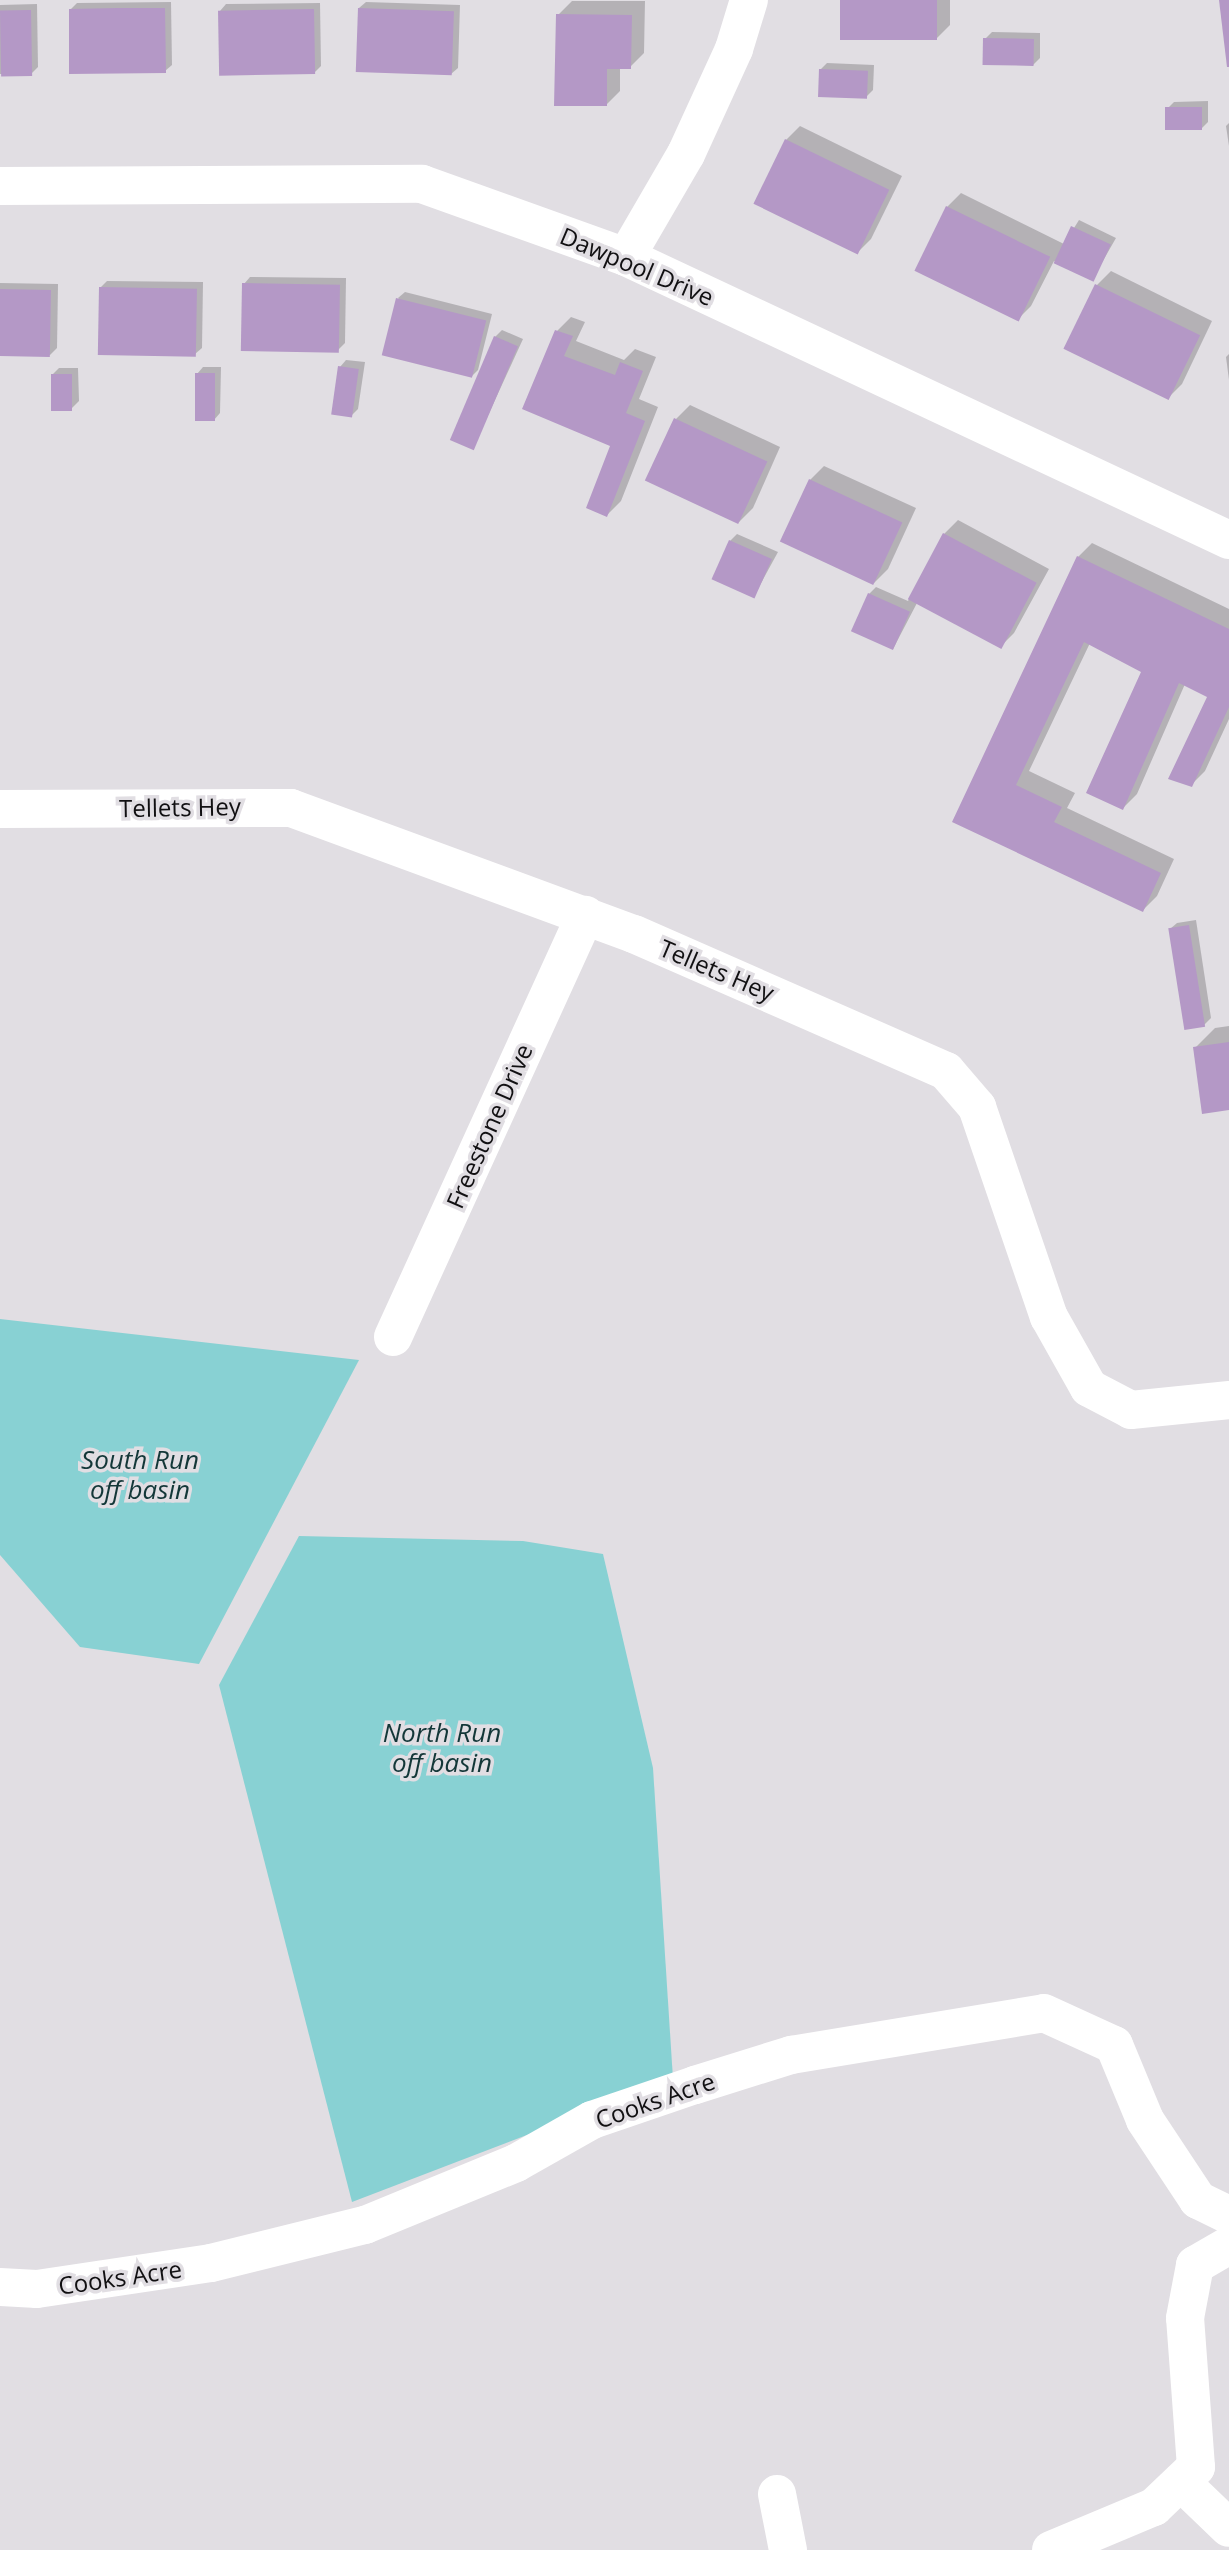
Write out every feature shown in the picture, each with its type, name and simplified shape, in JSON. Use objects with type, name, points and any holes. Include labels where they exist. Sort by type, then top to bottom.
[{"type":"street","points":[[626,257],[686,154],[734,49],[749,0]]},
{"type":"street","name":"Dawpool Drive","points":[[0,186],[422,184],[626,257],[1229,540]]},
{"type":"street","name":"Tellets Hey","points":[[0,809],[291,808],[585,915],[946,1071],[977,1107],[1049,1317],[1089,1388],[1131,1410],[1229,1400]]},
{"type":"street","name":"Freestone Drive","points":[[393,1337],[585,915]]},
{"type":"street","name":"Cooks Acre","points":[[0,2287],[37,2288],[198,2265],[365,2225],[516,2164],[592,2120],[791,2055],[1044,2014],[1114,2046],[1146,2120],[1198,2200],[1229,2215]]},
{"type":"street","points":[[1051,2550],[1154,2507],[1196,2467],[1185,2318],[1195,2265],[1229,2245]]},
{"type":"street","points":[[1181,2482],[1229,2528]]},
{"type":"street","points":[[777,2494],[788,2550]]},
{"type":"water","name":"South Run off basin","points":[[0,1319],[359,1360],[199,1664],[80,1647],[0,1555]]},
{"type":"water","name":"North Run off basin","points":[[299,1536],[523,1541],[603,1554],[653,1768],[673,2079],[352,2202],[219,1685]]},
{"type":"building","points":[[840,0],[937,0],[937,40],[840,40]]},
{"type":"building","points":[[1219,0],[1229,0],[1229,67],[1227,67]]},
{"type":"building","points":[[165,8],[166,73],[69,74],[69,9]]},
{"type":"building","points":[[358,8],[454,11],[452,75],[356,72]]},
{"type":"building","points":[[314,9],[315,74],[219,76],[218,11]]},
{"type":"building","points":[[31,10],[32,76],[1,77],[0,11]]},
{"type":"building","points":[[556,14],[632,15],[631,69],[607,69],[607,106],[554,106]]},
{"type":"building","points":[[983,38],[1034,39],[1034,66],[983,65]]},
{"type":"building","points":[[819,69],[868,71],[867,99],[818,97]]},
{"type":"building","points":[[1165,107],[1202,107],[1202,130],[1165,130]]},
{"type":"building","points":[[785,139],[889,190],[858,255],[753,204]]},
{"type":"building","points":[[946,206],[1050,257],[1019,322],[914,271]]},
{"type":"building","points":[[1071,226],[1111,245],[1094,282],[1054,263]]},
{"type":"building","points":[[242,283],[340,285],[339,353],[241,351]]},
{"type":"building","points":[[1095,284],[1200,335],[1169,400],[1063,349]]},
{"type":"building","points":[[99,287],[197,289],[196,357],[98,355]]},
{"type":"building","points":[[0,289],[51,290],[50,357],[0,356]]},
{"type":"building","points":[[396,298],[486,320],[472,378],[382,355]]},
{"type":"building","points":[[555,330],[573,336],[564,356],[615,375],[620,362],[643,371],[626,413],[645,421],[607,517],[586,508],[610,446],[522,409]]},
{"type":"building","points":[[494,336],[518,346],[474,450],[450,440]]},
{"type":"building","points":[[338,366],[359,369],[352,417],[331,415]]},
{"type":"building","points":[[195,373],[215,373],[215,421],[195,421]]},
{"type":"building","points":[[51,374],[72,374],[72,411],[51,411]]},
{"type":"building","points":[[674,418],[767,462],[738,524],[645,481]]},
{"type":"building","points":[[809,479],[902,523],[873,585],[780,542]]},
{"type":"building","points":[[943,533],[1037,583],[1001,649],[908,599]]},
{"type":"building","points":[[729,540],[772,559],[754,598],[712,579]]},
{"type":"building","points":[[1077,556],[1229,629],[1229,707],[1192,787],[1168,779],[1207,697],[1179,683],[1123,810],[1086,793],[1141,672],[1084,642],[1016,785],[1062,807],[1054,822],[1161,873],[1143,912],[952,822]]},
{"type":"building","points":[[868,593],[910,612],[893,650],[851,631]]},
{"type":"building","points":[[1189,925],[1205,1027],[1184,1030],[1168,928]]},
{"type":"building","points":[[1229,1042],[1229,1110],[1202,1114],[1193,1047]]}]
